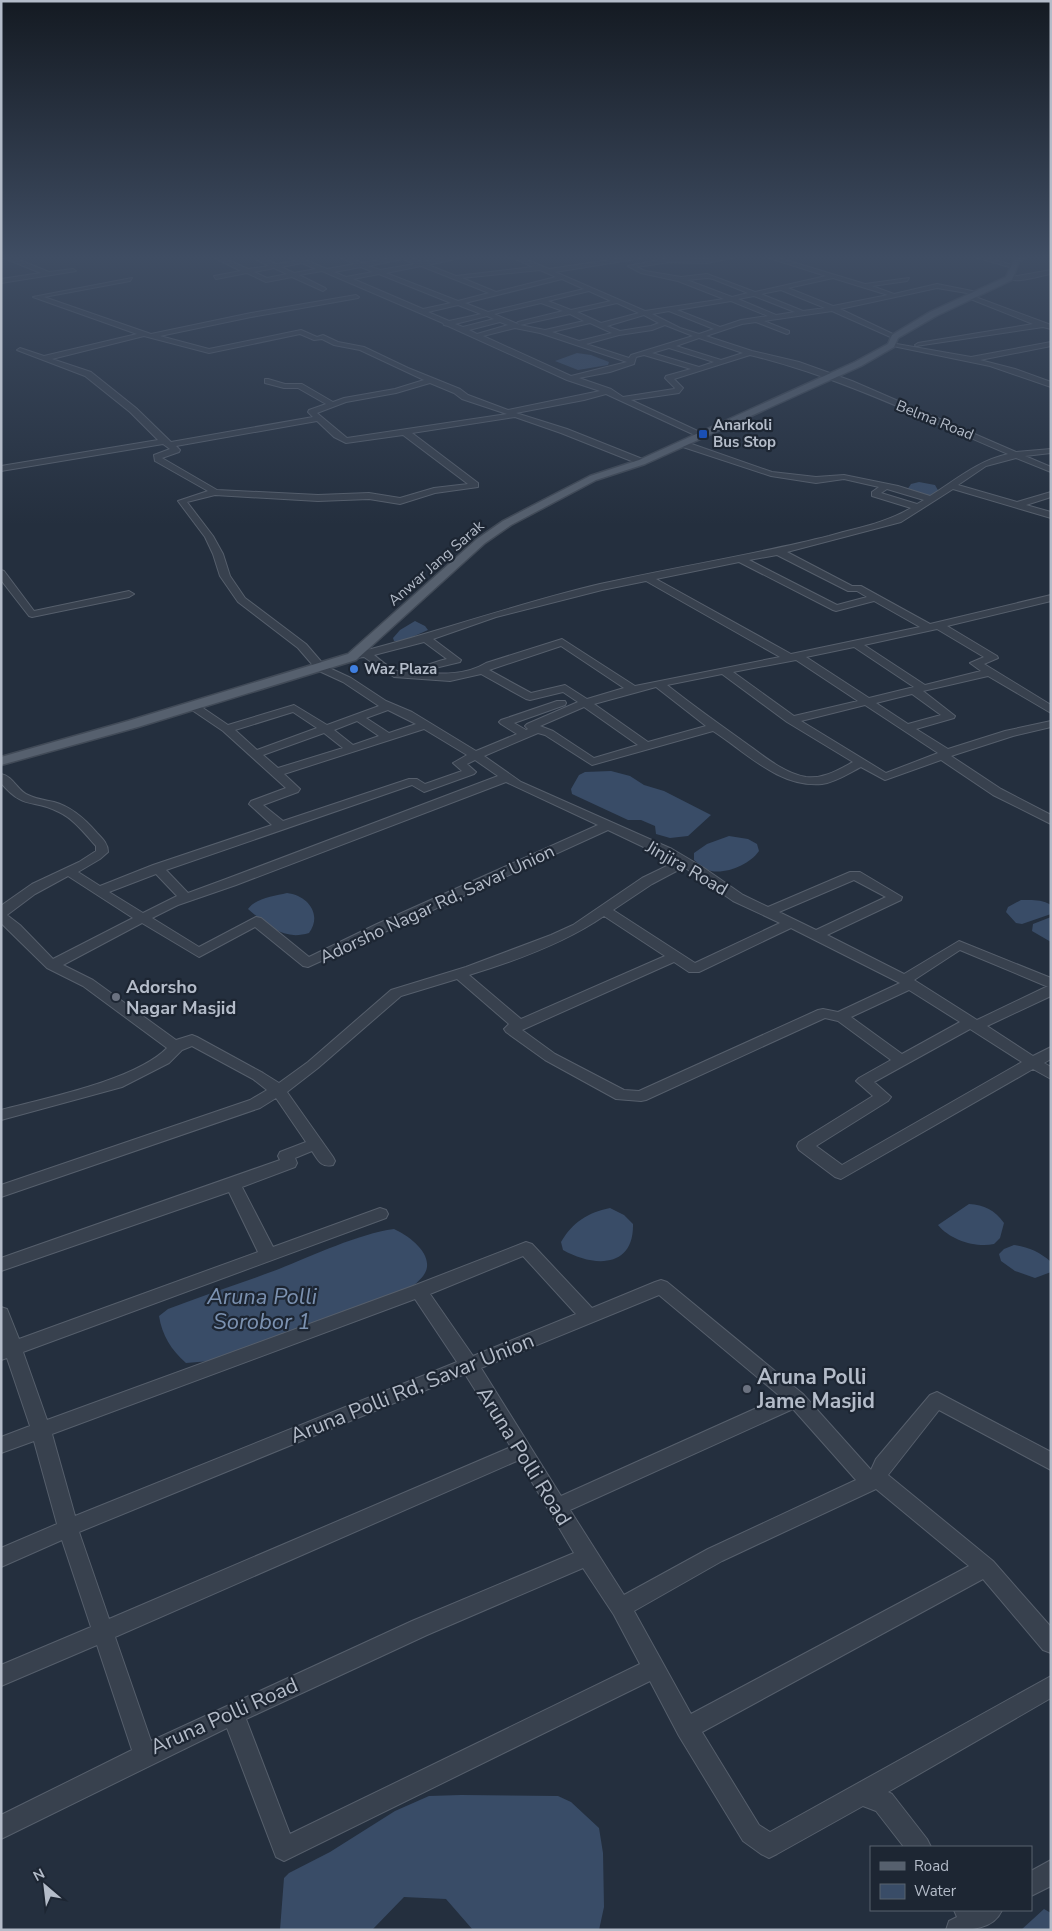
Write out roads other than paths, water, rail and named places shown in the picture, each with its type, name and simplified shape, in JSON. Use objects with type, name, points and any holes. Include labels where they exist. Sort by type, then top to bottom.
[{"type":"main road","name":"Anwar Jang Sarak","points":[[1,761],[193,706],[352,657],[481,541],[507,522],[593,478],[642,462],[699,435],[753,414],[828,377],[886,345]]},
{"type":"street","points":[[42,359],[103,345]]},
{"type":"street","points":[[187,345],[209,351],[238,345]]},
{"type":"street","points":[[343,345],[362,348],[405,370],[457,391],[465,397],[518,414],[642,462]]},
{"type":"street","points":[[496,345],[570,378],[608,391],[623,398],[621,399],[699,435]]},
{"type":"street","points":[[584,345],[631,361]]},
{"type":"street","points":[[570,378],[615,369],[632,363],[633,356],[675,345]]},
{"type":"street","points":[[697,345],[703,347]]},
{"type":"street","name":"Belma Road","points":[[725,345],[796,364],[849,383],[1051,470]]},
{"type":"street","points":[[901,345],[931,350],[970,360],[1032,377],[1051,385]]},
{"type":"street","points":[[904,347],[917,345]]},
{"type":"street","points":[[970,360],[1045,345]]},
{"type":"street","points":[[671,346],[722,362]]},
{"type":"street","points":[[20,350],[88,374],[133,410],[177,451],[157,457],[159,461],[215,492]]},
{"type":"street","points":[[653,351],[702,368]]},
{"type":"street","points":[[720,352],[739,358]]},
{"type":"street","points":[[644,353],[702,368]]},
{"type":"street","points":[[621,399],[676,391],[679,386],[669,378],[739,358],[750,353]]},
{"type":"street","points":[[432,380],[396,391],[344,400],[312,412],[337,436],[350,442],[518,414]]},
{"type":"street","points":[[268,381],[284,386],[299,386],[332,404]]},
{"type":"street","points":[[507,412],[576,400],[608,391]]},
{"type":"street","points":[[1,469],[318,418]]},
{"type":"street","points":[[321,668],[302,646],[241,600],[225,576],[218,554],[209,536],[182,501],[215,492],[318,498],[369,496],[400,501],[434,491],[475,485],[405,432]]},
{"type":"street","points":[[683,444],[771,474],[816,480],[844,477],[886,486],[930,499]]},
{"type":"street","points":[[1017,454],[1051,451]]},
{"type":"street","points":[[352,657],[367,655],[425,638],[502,613],[646,577],[777,551],[898,520],[952,486],[978,465],[1003,457],[1023,454],[1017,454]]},
{"type":"street","points":[[886,486],[875,494],[917,507]]},
{"type":"street","points":[[952,486],[1051,515]]},
{"type":"street","points":[[1018,505],[1051,494]]},
{"type":"street","points":[[777,551],[852,589],[858,588],[993,658],[976,663],[1051,710]]},
{"type":"street","points":[[740,559],[836,608],[875,598]]},
{"type":"street","points":[[1,573],[32,614],[129,594]]},
{"type":"street","points":[[646,577],[794,657],[867,702],[997,792],[1051,820]]},
{"type":"street","points":[[714,727],[592,762],[549,733],[531,731],[505,722],[582,701],[856,644],[1051,598]]},
{"type":"street","points":[[407,675],[432,665],[456,660],[425,638]]},
{"type":"street","points":[[367,655],[394,674],[450,678],[482,670],[490,665],[562,642],[634,690]]},
{"type":"street","points":[[856,644],[918,689],[950,716],[906,728]]},
{"type":"street","points":[[447,662],[461,675]]},
{"type":"street","name":"Jinjira Road","points":[[321,668],[347,680],[388,706],[421,723],[517,784],[684,862],[738,898],[816,935],[907,982],[1051,1074]]},
{"type":"street","points":[[482,670],[530,696],[565,688],[646,746]]},
{"type":"street","points":[[724,671],[791,720],[884,777],[1024,729],[1051,724]]},
{"type":"street","points":[[791,720],[990,672]]},
{"type":"street","points":[[660,685],[714,727],[778,771],[798,778],[823,780],[861,762]]},
{"type":"street","points":[[531,731],[531,726],[582,701]]},
{"type":"street","points":[[193,706],[227,729],[294,789],[255,804],[281,826]]},
{"type":"street","points":[[256,754],[388,706]]},
{"type":"street","points":[[227,729],[294,708],[326,728],[351,748]]},
{"type":"street","points":[[358,717],[384,735]]},
{"type":"street","points":[[277,772],[421,723]]},
{"type":"street","points":[[100,891],[157,868],[413,781],[424,788],[470,772],[459,763],[531,731]]},
{"type":"street","points":[[1,777],[6,780],[11,790],[21,797],[60,808],[73,815],[102,846],[102,852],[90,862],[71,872],[58,876],[22,896],[1,913]]},
{"type":"street","points":[[52,966],[185,897],[231,882],[507,777]]},
{"type":"street","name":"Adorsho Nagar Rd, Savar Union","points":[[71,872],[79,879],[199,952],[256,922],[308,963],[382,927],[608,825]]},
{"type":"street","points":[[1,1191],[255,1104],[278,1090],[356,1030],[396,993],[460,974],[578,928],[647,881],[684,862]]},
{"type":"street","points":[[157,868],[185,897]]},
{"type":"street","points":[[768,912],[855,875],[896,897],[816,935]]},
{"type":"street","points":[[604,910],[694,970],[791,923]]},
{"type":"street","points":[[1,917],[14,924],[40,956],[52,966],[88,984],[165,1040],[177,1046]]},
{"type":"street","points":[[842,1017],[907,982],[959,945],[1051,983]]},
{"type":"street","points":[[675,957],[645,972],[511,1029],[550,1057],[621,1095],[641,1096],[823,1013],[842,1017],[901,1060]]},
{"type":"street","points":[[460,974],[519,1025]]},
{"type":"street","points":[[1051,990],[973,1024],[864,1081],[883,1097],[805,1146],[841,1173],[1051,1052]]},
{"type":"street","points":[[1,1115],[117,1083],[164,1060],[177,1046],[188,1044],[192,1040],[258,1076],[278,1090],[327,1162]]},
{"type":"street","points":[[1,1265],[289,1163],[286,1156],[315,1144]]},
{"type":"street","points":[[233,1184],[268,1254]]},
{"type":"street","points":[[8,1350],[380,1214]]},
{"type":"street","points":[[1,1445],[419,1291],[526,1248],[589,1316]]},
{"type":"street","name":"Aruna Polli Rd, Savar Union","points":[[1,1558],[68,1528],[661,1287],[796,1399]]},
{"type":"street","name":"Aruna Polli Road","points":[[419,1291],[444,1326],[523,1450],[587,1558],[621,1608],[687,1728],[750,1833],[769,1846],[862,1794]]},
{"type":"street","name":"Aruna Polli Road","points":[[1,1314],[8,1350],[41,1430],[68,1528],[145,1755],[379,1645],[521,1583],[587,1558]]},
{"type":"street","points":[[556,1507],[796,1399],[874,1481],[986,1567],[1051,1643]]},
{"type":"street","points":[[621,1608],[715,1555],[874,1481],[883,1465],[937,1400],[1051,1462]]},
{"type":"street","points":[[1,1676],[523,1450]]},
{"type":"street","points":[[687,1728],[986,1567]]},
{"type":"street","points":[[233,1714],[284,1849],[654,1668]]},
{"type":"street","points":[[862,1794],[1051,1686]]},
{"type":"street","points":[[1,1827],[145,1755]]},
{"type":"street","points":[[862,1794],[884,1802],[918,1846]]},
{"type":"water","points":[[577,353],[591,355],[609,362],[608,365],[578,370],[555,361]]},
{"type":"water","points":[[919,482],[935,485],[939,492],[930,497],[907,490],[911,484]]},
{"type":"water","points":[[415,621],[425,626],[428,630],[403,641],[394,641],[393,638],[400,630]]},
{"type":"water","points":[[611,771],[630,776],[644,785],[664,791],[711,815],[688,836],[670,838],[656,834],[655,826],[641,820],[628,820],[572,794],[571,789],[579,775],[585,772]]},
{"type":"water","points":[[729,836],[748,839],[757,844],[759,851],[744,864],[718,872],[708,870],[694,860],[694,853],[707,844]]},
{"type":"water","points":[[287,893],[301,897],[311,907],[314,919],[309,933],[291,935],[283,933],[269,926],[248,909],[260,900]]},
{"type":"water","points":[[1021,900],[1036,900],[1047,903],[1051,905],[1051,914],[1022,924],[1016,923],[1006,912],[1008,907]]},
{"type":"water","points":[[1051,917],[1051,942],[1032,931],[1033,924]]},
{"type":"water","points":[[969,1204],[989,1209],[1004,1223],[1000,1238],[994,1244],[979,1245],[964,1242],[949,1235],[938,1225]]},
{"type":"water","points":[[610,1208],[624,1215],[633,1224],[632,1239],[627,1249],[619,1256],[610,1260],[599,1261],[575,1256],[563,1250],[561,1242],[570,1229],[581,1219]]},
{"type":"water","name":"Aruna Polli Sorobor 1","points":[[394,1229],[416,1244],[425,1255],[427,1261],[425,1273],[410,1289],[210,1361],[186,1363],[176,1353],[165,1336],[159,1316],[168,1309],[279,1269],[351,1240]]},
{"type":"water","points":[[1014,1245],[1034,1250],[1043,1255],[1051,1262],[1051,1272],[1035,1278],[1015,1271],[1001,1261],[999,1254],[1004,1249]]},
{"type":"water","points":[[429,1796],[558,1796],[571,1802],[599,1828],[603,1853],[604,1907],[599,1930],[473,1930],[446,1899],[404,1897],[372,1930],[280,1930],[284,1878],[289,1873],[330,1852],[395,1811]]},
{"type":"water","points":[[1044,1909],[1051,1913],[1051,1930],[1021,1930]]},
{"type":"place","name":"Anarkoli Bus Stop","points":[[703,434]]},
{"type":"place","name":"Waz Plaza","points":[[354,669]]},
{"type":"place","name":"Adorsho Nagar Masjid","points":[[116,997]]},
{"type":"place","name":"Aruna Polli Jame Masjid","points":[[747,1389]]}]
